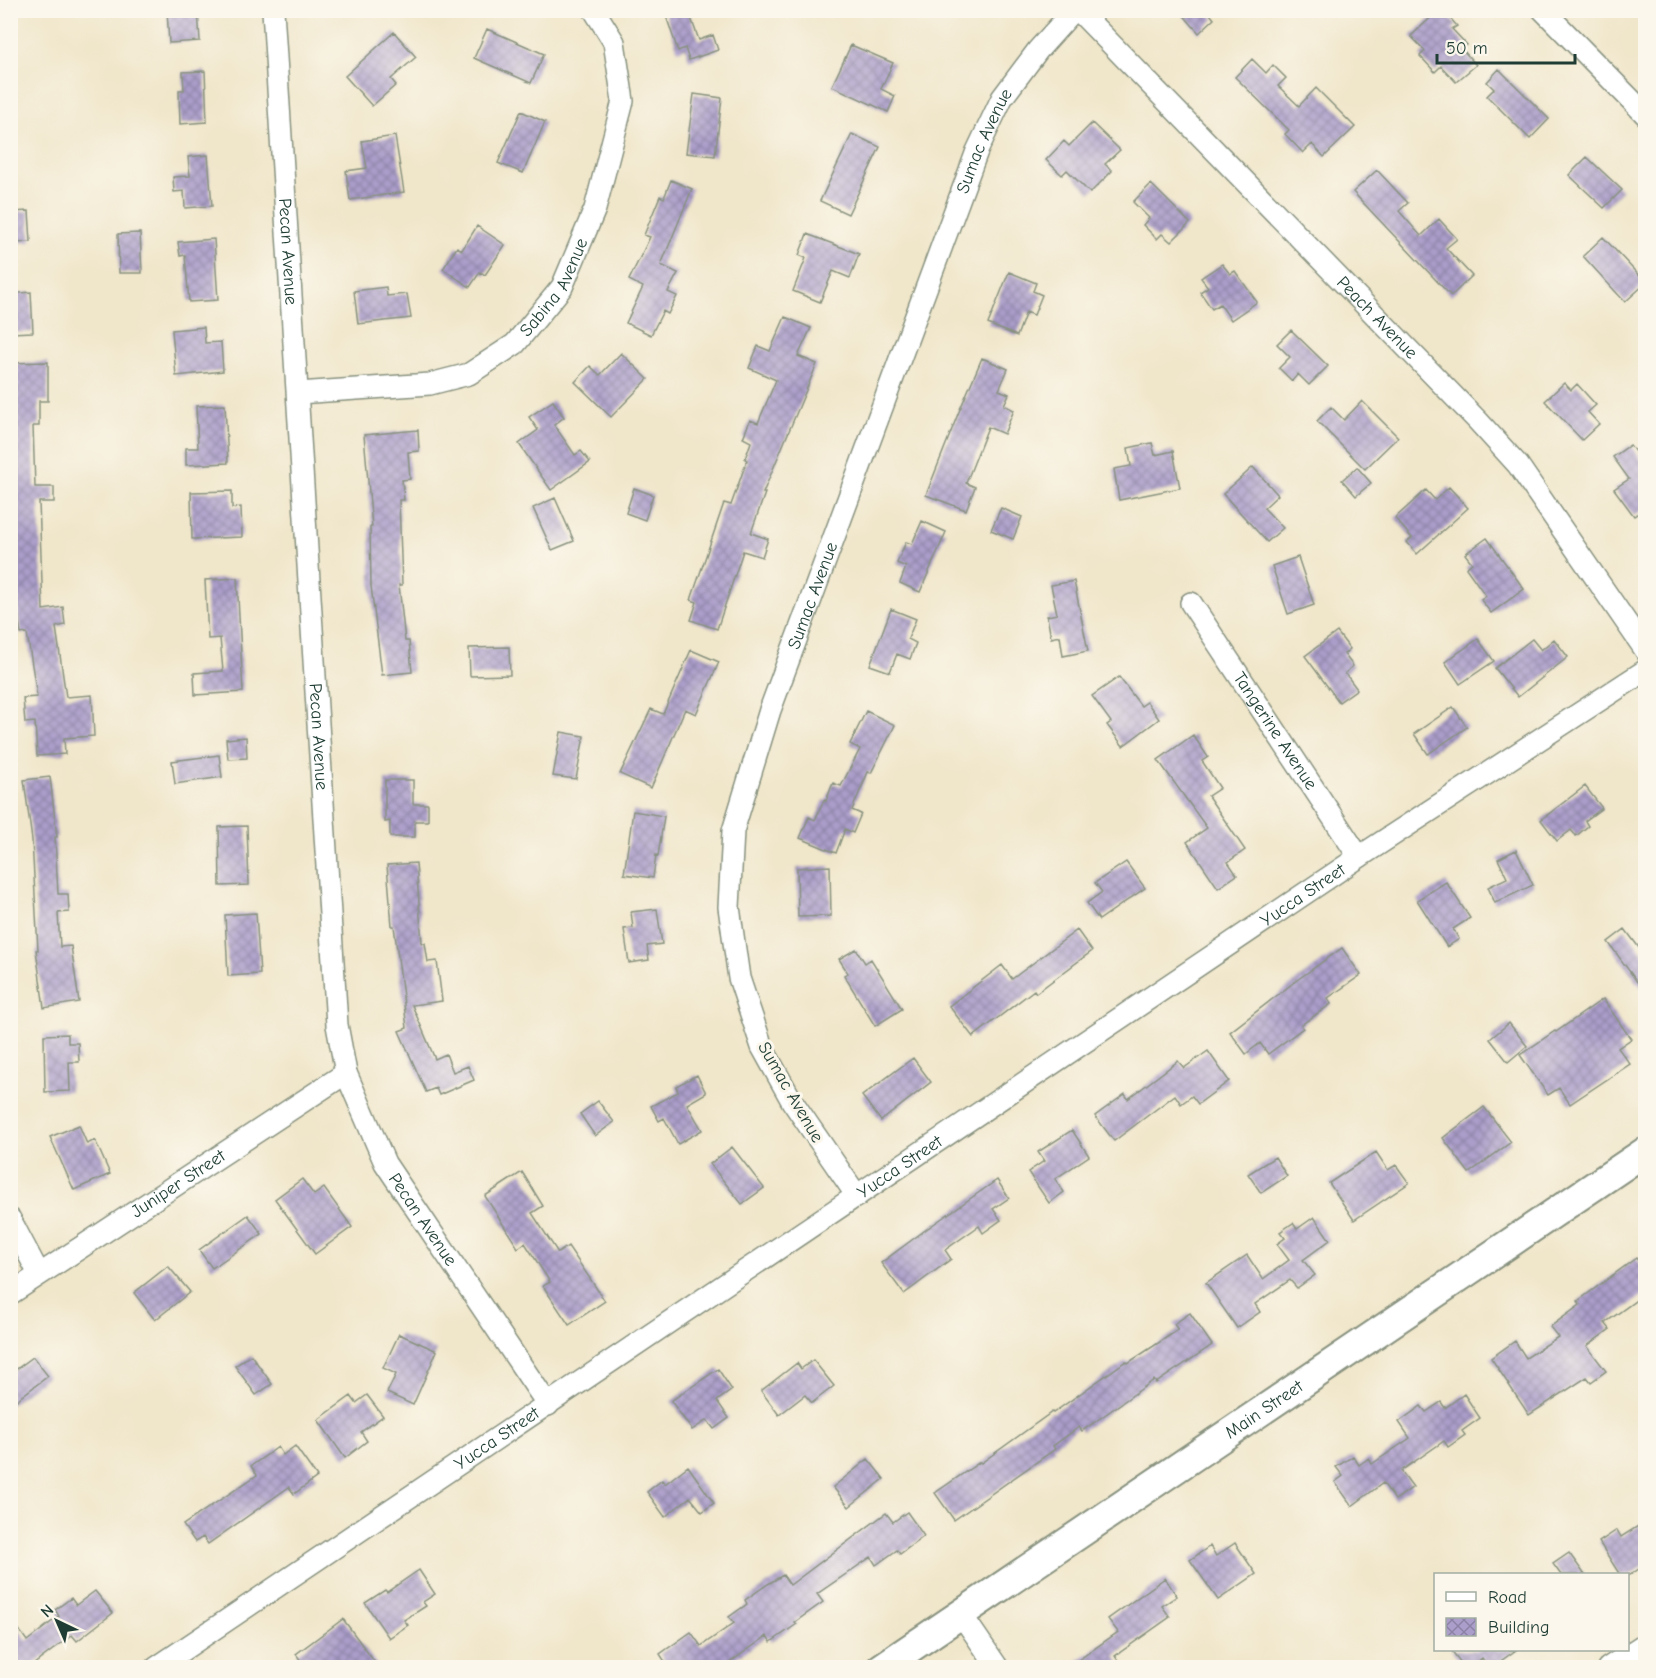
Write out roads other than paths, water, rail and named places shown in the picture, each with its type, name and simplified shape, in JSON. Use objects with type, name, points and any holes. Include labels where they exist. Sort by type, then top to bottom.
[{"type":"main road","name":"Main Street","points":[[881,1668],[1646,1152]]},
{"type":"street","name":"Pecan Avenue","points":[[273,10],[338,1025],[346,1072],[385,1163],[548,1405]]},
{"type":"street","name":"Sabina Avenue","points":[[298,393],[430,384],[469,374],[515,344],[562,287],[595,209],[623,101],[614,42],[594,10]]},
{"type":"street","name":"Peach Avenue","points":[[1076,10],[1470,412],[1518,465],[1646,651]]},
{"type":"street","name":"Sumac Avenue","points":[[856,1196],[792,1101],[762,1047],[739,978],[730,917],[733,831],[770,710],[977,151],[1002,98],[1038,50],[1076,10]]},
{"type":"street","points":[[1543,10],[1646,115]]},
{"type":"street","name":"Tangerine Avenue","points":[[1191,603],[1359,857]]},
{"type":"street","name":"Yucca Street","points":[[156,1668],[1359,857],[1646,670]]},
{"type":"street","name":"Juniper Street","points":[[10,1294],[346,1072]]},
{"type":"street","points":[[10,1219],[39,1274]]},
{"type":"street","points":[[961,1614],[998,1668]]},
{"type":"street","points":[[1608,1668],[1646,1643]]}]
